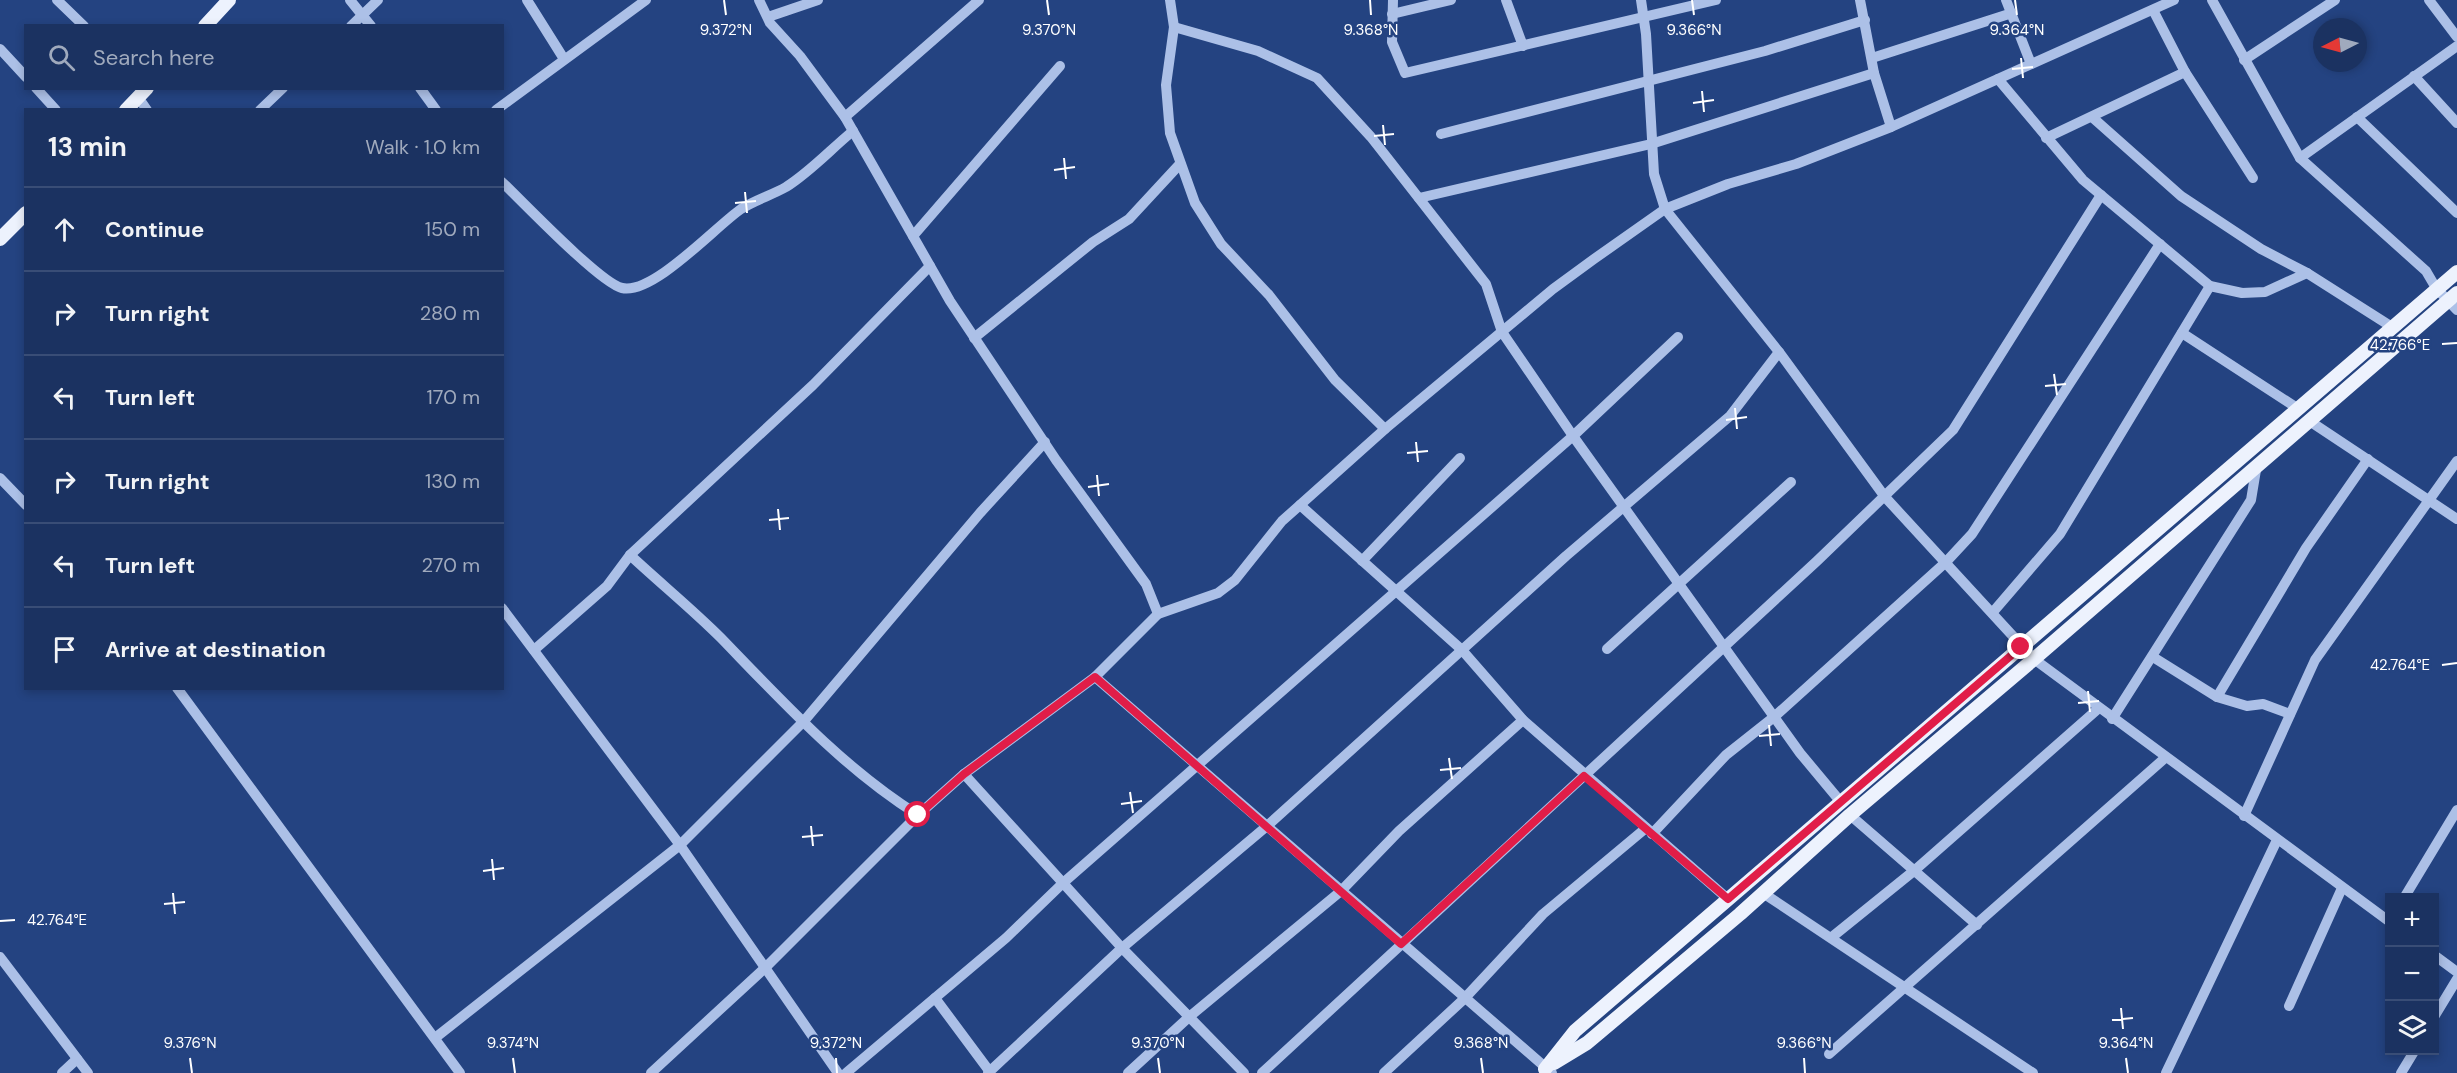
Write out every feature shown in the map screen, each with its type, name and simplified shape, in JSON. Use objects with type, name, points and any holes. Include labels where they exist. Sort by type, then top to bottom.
[{"type":"main road","points":[[207,24],[229,0]]},
{"type":"main road","points":[[128,108],[142,93]]},
{"type":"main road","points":[[0,239],[24,215]]},
{"type":"main road","points":[[1546,1072],[1575,1031],[2296,408],[2457,272]]},
{"type":"main road","points":[[1546,1072],[1587,1043],[2034,659],[2257,463],[2454,301]]},
{"type":"street","points":[[57,0],[82,24]]},
{"type":"street","points":[[350,0],[370,24]]},
{"type":"street","points":[[353,24],[378,0]]},
{"type":"street","points":[[527,0],[564,59]]},
{"type":"street","points":[[759,0],[768,17],[845,117],[974,338],[1146,584],[1158,614]]},
{"type":"street","points":[[768,17],[818,0]]},
{"type":"street","points":[[845,117],[979,0]]},
{"type":"street","points":[[1170,0],[1174,27],[1166,85],[1170,133],[1179,165],[1195,203],[1221,244],[1269,295],[1335,380],[1385,429]]},
{"type":"street","points":[[1393,0],[1392,42],[1405,73],[1716,0]]},
{"type":"street","points":[[1392,14],[1451,0]]},
{"type":"street","points":[[1506,0],[1523,46]]},
{"type":"street","points":[[1641,0],[1654,174],[1665,209],[1779,352],[1885,497],[2034,659],[2112,719],[2385,918]]},
{"type":"street","points":[[1860,0],[1874,73],[1891,127]]},
{"type":"street","points":[[2006,0],[2009,14],[2031,64]]},
{"type":"street","points":[[651,1073],[766,967],[918,815],[964,774],[1095,677],[1158,614],[1218,593],[1235,580],[1282,521],[1385,429],[1553,289],[1665,209],[1728,184],[1796,164],[1891,127],[2174,0]]},
{"type":"street","points":[[2212,0],[2300,158],[2426,271],[2436,288],[2454,301]]},
{"type":"street","points":[[2244,60],[2335,0]]},
{"type":"street","points":[[2429,0],[2457,37]]},
{"type":"street","points":[[499,108],[644,1]]},
{"type":"street","points":[[2152,10],[2185,72],[2253,178]]},
{"type":"street","points":[[1872,58],[2009,14]]},
{"type":"street","points":[[1441,134],[1765,51],[1865,20]]},
{"type":"street","points":[[1174,27],[1258,51],[1317,78],[1371,137],[1486,284],[1502,332],[1573,436],[1800,753],[1840,801]]},
{"type":"street","points":[[2300,158],[2457,46]]},
{"type":"street","points":[[0,49],[24,75]]},
{"type":"street","points":[[913,236],[1060,66]]},
{"type":"street","points":[[2046,138],[2185,72]]},
{"type":"street","points":[[1419,198],[1651,144],[1874,73]]},
{"type":"street","points":[[2414,76],[2457,123]]},
{"type":"street","points":[[1998,79],[2083,180],[2210,286],[2242,293],[2265,292],[2307,273]]},
{"type":"street","points":[[38,90],[54,108]]},
{"type":"street","points":[[262,108],[281,90]]},
{"type":"street","points":[[421,90],[435,108]]},
{"type":"street","points":[[142,93],[146,108]]},
{"type":"street","points":[[2092,117],[2181,196],[2261,249],[2307,273],[2392,327]]},
{"type":"street","points":[[2357,117],[2457,213]]},
{"type":"street","points":[[504,184],[598,272],[620,288],[632,288],[648,283],[688,255],[742,209],[787,186],[853,131]]},
{"type":"street","points":[[974,338],[1093,242],[1129,219],[1179,165]]},
{"type":"street","points":[[1263,1073],[1885,497],[1953,430],[2101,195]]},
{"type":"street","points":[[1384,1073],[1464,999],[1543,914],[1649,831],[1726,755],[1774,717],[1946,562],[1972,534],[2160,244]]},
{"type":"street","points":[[534,650],[607,586],[630,555],[813,385],[930,266]]},
{"type":"street","points":[[1993,612],[2060,534],[2210,286]]},
{"type":"street","points":[[2182,333],[2296,408]]},
{"type":"street","points":[[846,1073],[1006,938],[1063,883],[1573,436],[1677,337]]},
{"type":"street","points":[[935,998],[989,1072],[1122,948],[1267,826],[1462,650],[1730,416],[1779,352]]},
{"type":"street","points":[[2308,420],[2457,519]]},
{"type":"street","points":[[435,1038],[680,845],[804,721],[929,572],[1045,442]]},
{"type":"street","points":[[1362,561],[1460,458]]},
{"type":"street","points":[[2217,697],[2306,548],[2368,459]]},
{"type":"street","points":[[2244,816],[2315,660],[2457,461]]},
{"type":"street","points":[[2112,719],[2251,500],[2257,463]]},
{"type":"street","points":[[0,478],[24,503]]},
{"type":"street","points":[[1607,650],[1791,482]]},
{"type":"street","points":[[1300,505],[1462,650],[1523,720],[1584,776],[1728,899]]},
{"type":"street","points":[[630,555],[719,637],[804,721],[888,796],[918,815]]},
{"type":"street","points":[[504,611],[680,845],[838,1073]]},
{"type":"street","points":[[2153,657],[2217,697],[2247,706],[2263,704],[2290,714]]},
{"type":"street","points":[[1095,677],[1546,1072]]},
{"type":"street","points":[[178,690],[460,1073]]},
{"type":"street","points":[[1832,938],[1915,870],[2099,708]]},
{"type":"street","points":[[1128,1073],[1189,1017],[1341,891],[1399,831],[1523,720]]},
{"type":"street","points":[[1829,1054],[2165,758]]},
{"type":"street","points":[[964,774],[1122,948],[1244,1073]]},
{"type":"street","points":[[2406,893],[2457,810]]},
{"type":"street","points":[[1850,815],[1977,925]]},
{"type":"street","points":[[2166,1073],[2277,840]]},
{"type":"street","points":[[2289,1006],[2342,888]]},
{"type":"street","points":[[1763,893],[2032,1073]]},
{"type":"street","points":[[0,957],[88,1073]]},
{"type":"street","points":[[2439,959],[2457,972]]},
{"type":"street","points":[[2439,1009],[2457,979]]},
{"type":"street","points":[[2401,1073],[2412,1055]]},
{"type":"street","points":[[62,1073],[77,1059]]},
{"type":"route","points":[[918,815],[964,774],[1095,677],[1401,944],[1584,776],[1728,899],[2021,647]]}]
